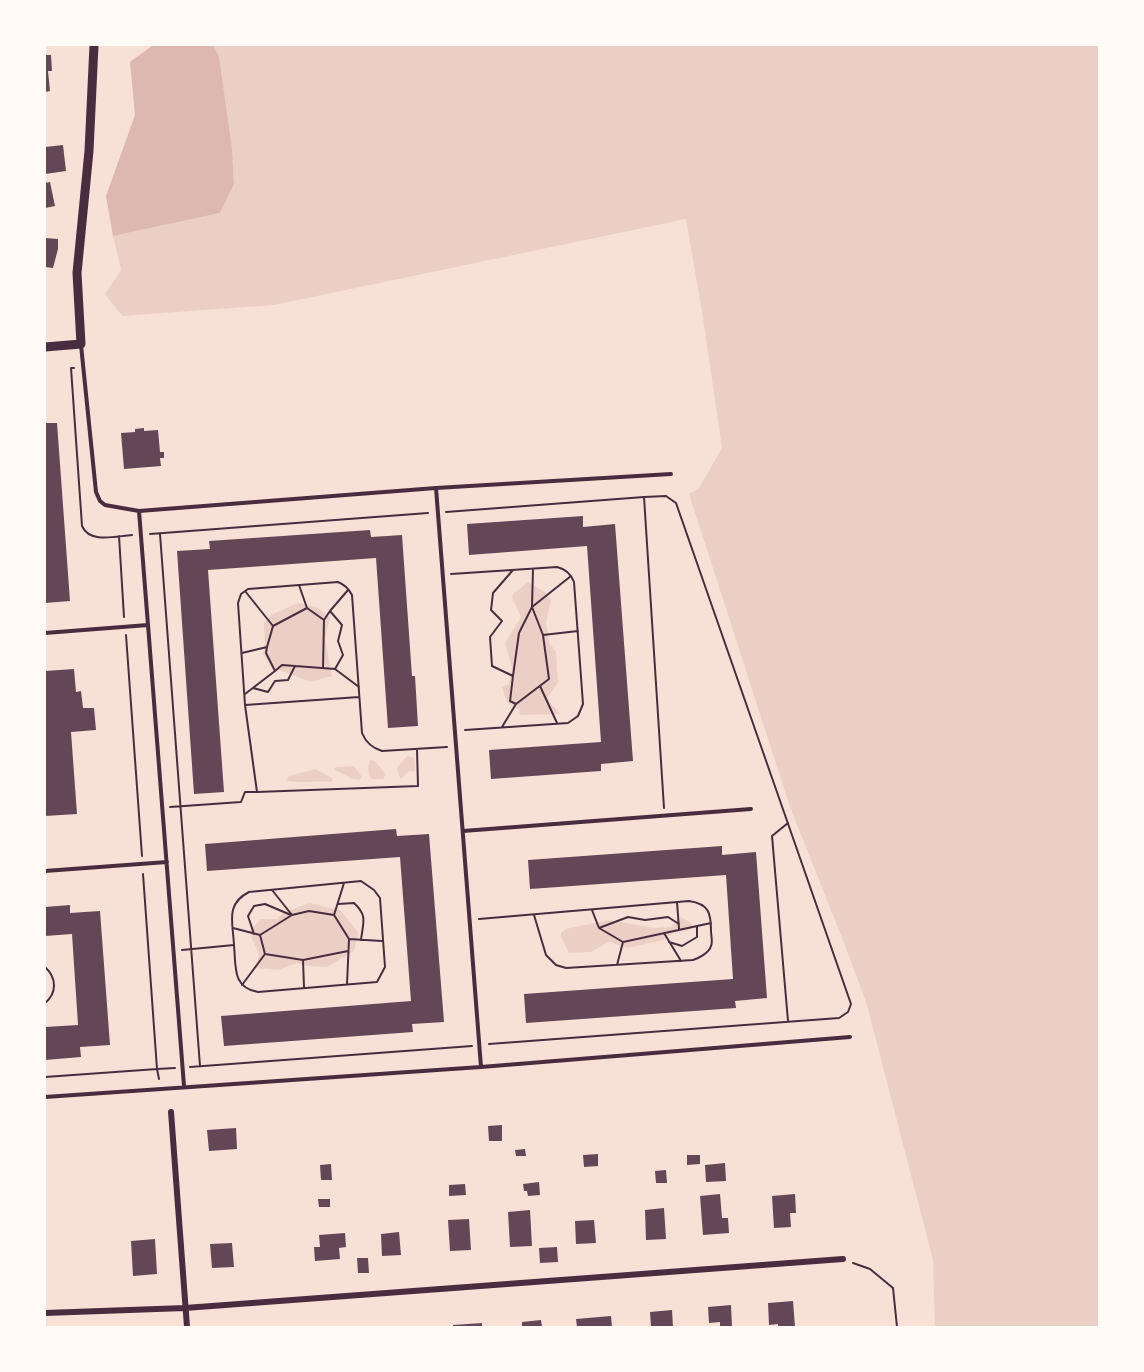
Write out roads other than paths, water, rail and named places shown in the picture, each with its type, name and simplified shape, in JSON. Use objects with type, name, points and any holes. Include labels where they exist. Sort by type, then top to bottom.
[{"type":"street","points":[[45,347],[81,344],[77,273],[89,151],[94,45]]},
{"type":"street","points":[[171,1112],[187,1327]]},
{"type":"street","points":[[45,1313],[185,1308],[843,1259]]},
{"type":"lane","points":[[81,344],[96,492],[100,501],[105,505],[139,511],[435,488],[671,474]]},
{"type":"lane","points":[[435,488],[482,1067]]},
{"type":"lane","points":[[139,511],[184,1086]]},
{"type":"lane","points":[[45,633],[148,625]]},
{"type":"lane","points":[[463,831],[751,809]]},
{"type":"lane","points":[[45,871],[167,862]]},
{"type":"lane","points":[[45,1097],[482,1067],[850,1037]]}]
